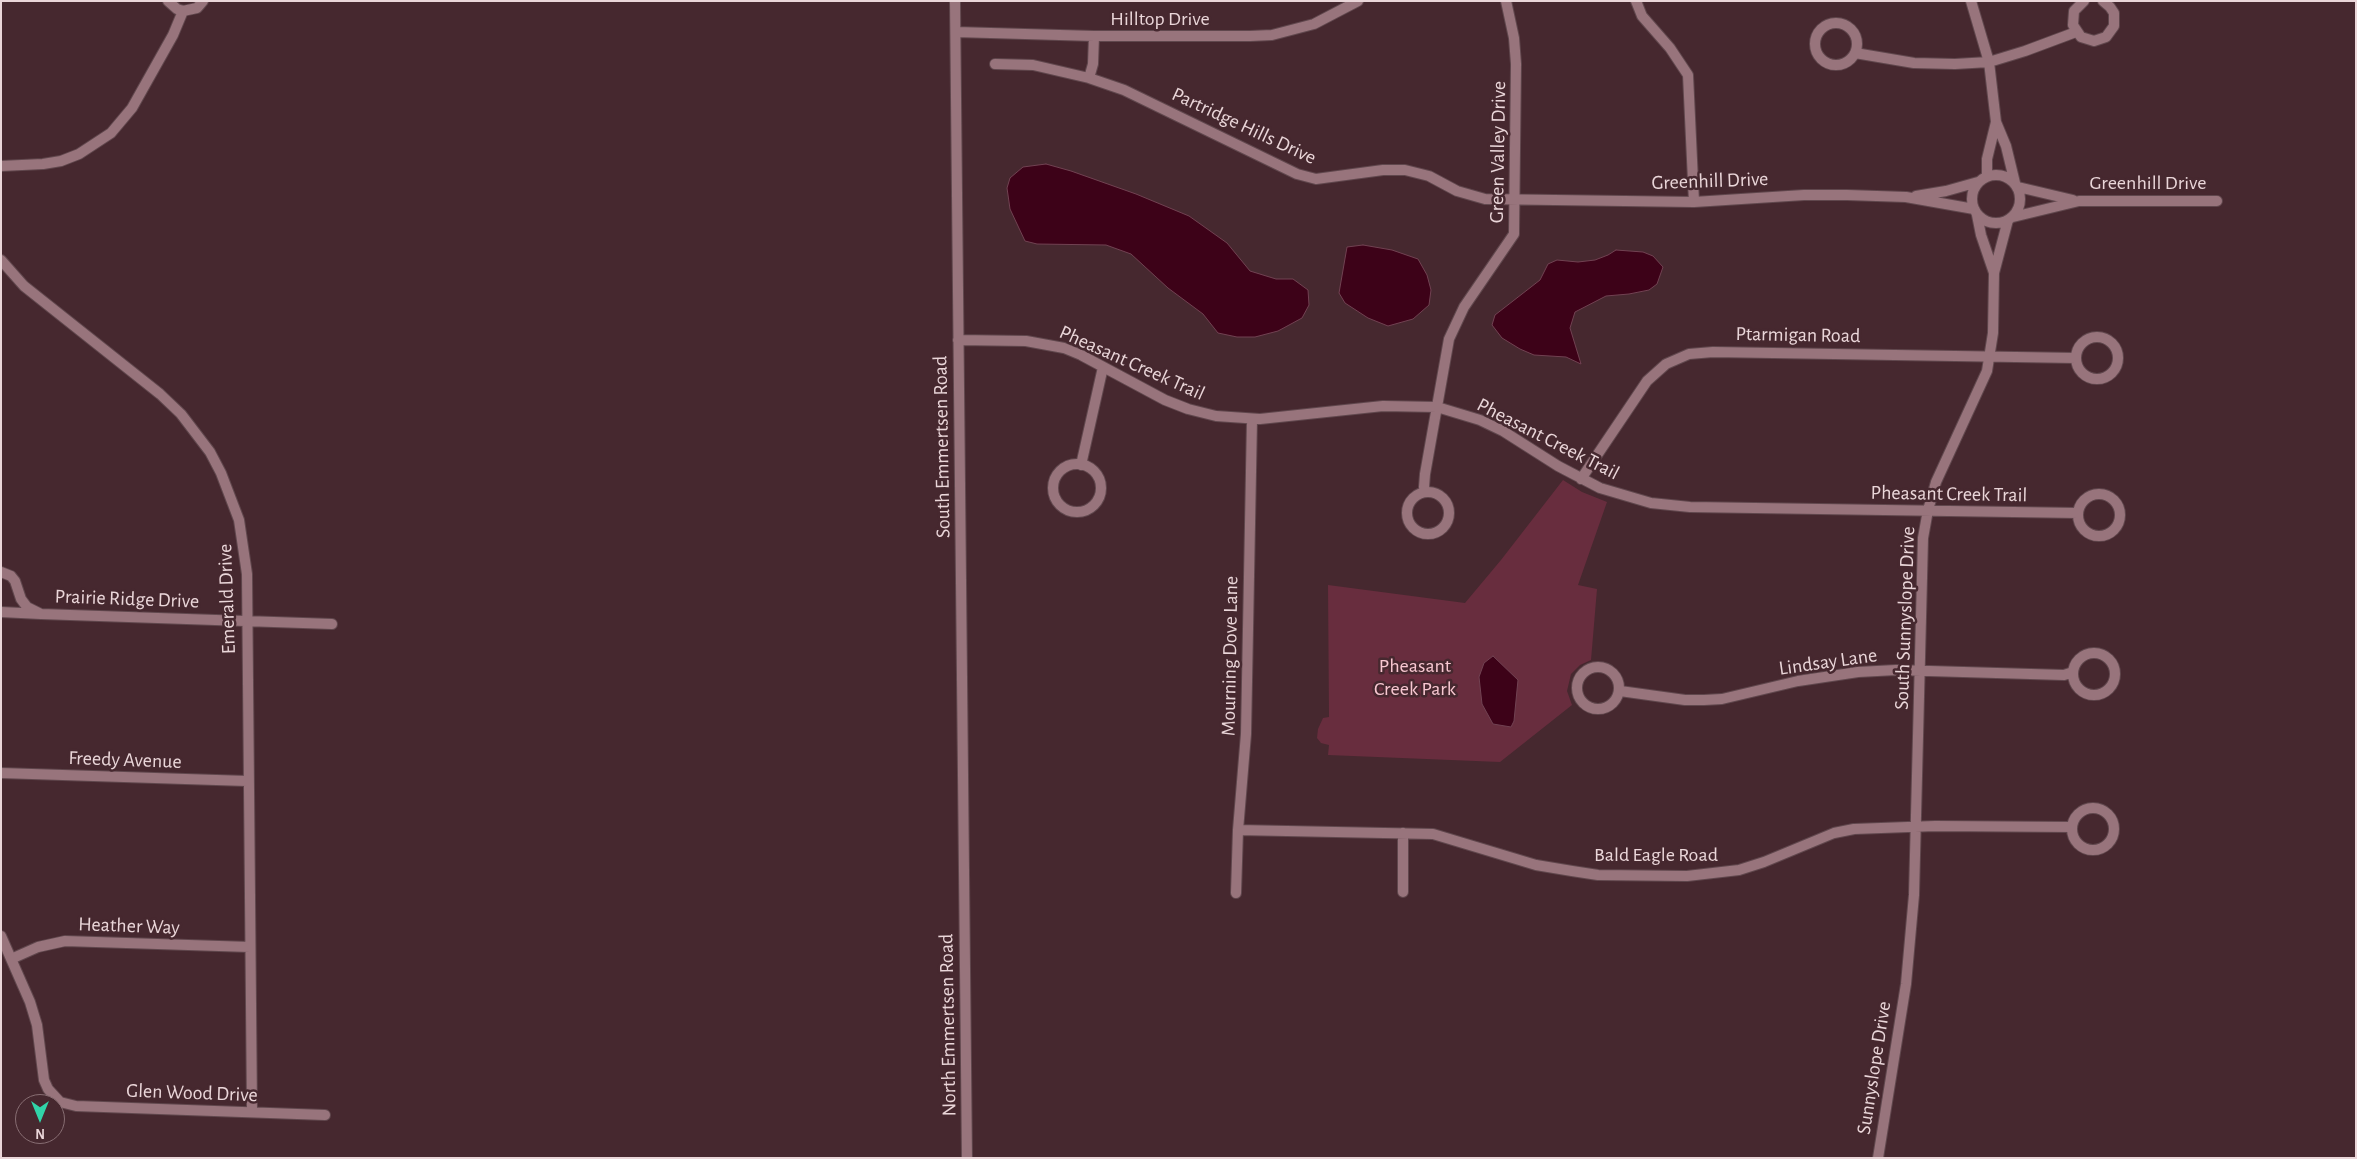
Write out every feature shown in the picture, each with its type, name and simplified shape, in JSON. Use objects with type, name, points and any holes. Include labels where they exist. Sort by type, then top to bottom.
[{"type":"street","points":[[168,1],[177,9],[184,11],[196,8],[203,1]]},
{"type":"street","name":"South Emmertsen Road","points":[[955,1],[964,892]]},
{"type":"street","name":"Hilltop Drive","points":[[956,32],[1094,36],[1250,36],[1272,34],[1314,24],[1358,1]]},
{"type":"street","name":"Green Valley Drive","points":[[1426,492],[1424,487],[1425,474],[1453,327],[1514,234],[1516,64],[1514,38],[1506,1]]},
{"type":"street","points":[[1636,1],[1642,16],[1670,48],[1688,75],[1694,202]]},
{"type":"street","points":[[1971,1],[1989,62],[1996,122],[2006,146],[2021,200],[2017,212],[2010,218],[1994,223],[1988,222],[1976,212],[1972,194],[1982,179],[1996,122]]},
{"type":"street","points":[[2084,1],[2074,11],[2073,26],[2076,32],[2087,40],[2094,41],[2106,37],[2111,32],[2115,20],[2114,13],[2103,1]]},
{"type":"street","points":[[1,166],[61,161],[79,154],[111,133],[132,108],[173,35],[184,11]]},
{"type":"street","points":[[1835,23],[1849,27],[1857,39],[1855,53],[1846,63],[1840,65],[1827,63],[1817,54],[1815,41],[1817,34],[1822,29],[1835,23]]},
{"type":"street","points":[[1855,53],[1922,64],[1989,62],[2076,32]]},
{"type":"street","points":[[1089,78],[1093,64],[1094,36]]},
{"type":"street","name":"Partridge Hills Drive","points":[[995,64],[1033,65],[1089,78],[1124,90],[1297,174],[1318,179],[1383,170],[1405,170],[1429,176],[1457,191],[1485,199],[1515,199]]},
{"type":"street","points":[[1982,179],[1996,174],[2003,176],[2016,185]]},
{"type":"street","name":"Greenhill Drive","points":[[1515,199],[1694,202],[1804,195],[1906,197],[1946,191],[1982,179]]},
{"type":"street","name":"Greenhill Drive","points":[[2016,185],[2079,201]]},
{"type":"street","name":"Greenhill Drive","points":[[1906,197],[1976,212]]},
{"type":"street","name":"Greenhill Drive","points":[[2010,218],[2037,209],[2079,201],[2217,201]]},
{"type":"street","name":"South Sunnyslope Drive","points":[[1976,212],[1981,235],[1994,273]]},
{"type":"street","name":"South Sunnyslope Drive","points":[[1906,984],[1914,895],[1922,563],[1928,510],[1947,456],[1981,388],[1991,356],[1994,273],[2010,218]]},
{"type":"street","name":"Emerald Drive","points":[[1,260],[24,286],[160,394],[181,414],[210,452],[232,498],[239,520],[247,574],[252,1112]]},
{"type":"street","points":[[2100,337],[2112,344],[2118,356],[2115,369],[2110,374],[2098,379],[2085,376],[2080,371],[2076,358],[2077,351],[2086,340],[2100,337]]},
{"type":"street","name":"Pheasant Creek Trail","points":[[958,340],[1026,341],[1045,344],[1081,355],[1164,400],[1188,409],[1216,416],[1252,419],[1401,405],[1437,407],[1472,417],[1503,431],[1581,479],[1618,495],[1670,506],[2078,513]]},
{"type":"street","name":"Ptarmigan Road","points":[[1581,479],[1647,381],[1666,364],[1689,354],[1713,352],[2076,358]]},
{"type":"street","points":[[1081,465],[1103,367]]},
{"type":"street","name":"Mourning Dove Lane","points":[[1236,893],[1238,830],[1246,734],[1252,419]]},
{"type":"street","points":[[1073,465],[1081,465],[1095,472],[1099,479],[1100,495],[1091,508],[1076,512],[1061,506],[1054,493],[1053,486],[1060,472],[1073,465]]},
{"type":"street","points":[[1426,492],[1439,495],[1448,505],[1449,511],[1446,524],[1436,532],[1422,534],[1411,525],[1407,512],[1413,498],[1426,492]]},
{"type":"street","points":[[2096,494],[2103,494],[2115,500],[2119,506],[2120,520],[2112,531],[2099,536],[2092,535],[2082,526],[2078,513],[2084,500],[2096,494]]},
{"type":"street","name":"Prairie Ridge Drive","points":[[1,572],[11,576],[15,581],[21,599],[27,607],[41,614]]},
{"type":"street","name":"Prairie Ridge Drive","points":[[1,612],[332,624]]},
{"type":"street","points":[[2090,653],[2097,653],[2110,659],[2115,672],[2115,679],[2107,690],[2094,695],[2081,690],[2076,685],[2073,672],[2078,659],[2090,653]]},
{"type":"street","points":[[1601,667],[1613,673],[1617,678],[1620,691],[1613,704],[1599,709],[1592,708],[1581,700],[1577,686],[1579,680],[1588,670],[1601,667]]},
{"type":"street","name":"Lindsay Lane","points":[[1620,691],[1676,699],[1704,700],[1744,694],[1834,674],[1858,672],[1920,671],[2064,674],[2073,672]]},
{"type":"street","name":"Freedy Avenue","points":[[1,774],[248,781]]},
{"type":"street","points":[[2096,808],[2108,815],[2114,827],[2111,841],[2106,846],[2093,850],[2086,849],[2075,841],[2072,827],[2074,821],[2083,810],[2096,808]]},
{"type":"street","name":"Bald Eagle Road","points":[[1238,830],[1433,834],[1536,865],[1572,871],[1598,874],[1687,876],[1739,870],[1764,862],[1837,832],[1881,827],[1917,826],[2072,827]]},
{"type":"street","points":[[1403,833],[1403,892]]},
{"type":"street","name":"North Emmertsen Road","points":[[964,892],[967,1158]]},
{"type":"street","points":[[1,936],[11,959]]},
{"type":"street","name":"Heather Way","points":[[11,959],[38,947],[65,941],[250,947]]},
{"type":"street","name":"Glen Wood Drive","points":[[11,959],[30,1002],[37,1025],[44,1080],[48,1090],[58,1100],[76,1106],[325,1115]]},
{"type":"street","name":"Sunnyslope Drive","points":[[1878,1158],[1906,984]]},
{"type":"green space","name":"Pheasant Creek Park","points":[[1563,480],[1582,492],[1607,502],[1578,585],[1597,589],[1591,660],[1580,665],[1571,674],[1567,691],[1572,705],[1500,762],[1328,755],[1329,745],[1321,743],[1317,738],[1318,729],[1323,718],[1329,717],[1328,585],[1465,603]]},
{"type":"shaded area","points":[[1046,164],[1136,194],[1189,216],[1227,243],[1250,271],[1276,279],[1293,279],[1308,290],[1309,305],[1302,318],[1278,331],[1255,337],[1237,337],[1218,333],[1203,314],[1168,288],[1131,254],[1106,245],[1037,244],[1025,241],[1010,209],[1007,188],[1010,178],[1023,167]]},
{"type":"shaded area","points":[[1363,245],[1392,250],[1418,259],[1427,275],[1431,290],[1429,305],[1413,319],[1388,326],[1368,318],[1345,303],[1339,293],[1347,247]]},
{"type":"shaded area","points":[[1616,250],[1643,252],[1653,256],[1663,267],[1657,284],[1649,290],[1606,296],[1575,312],[1570,328],[1581,364],[1566,357],[1534,355],[1520,349],[1502,338],[1492,325],[1495,315],[1540,280],[1548,264],[1557,260],[1578,262],[1595,260]]},
{"type":"shaded area","points":[[1493,656],[1518,680],[1514,721],[1511,727],[1493,724],[1482,704],[1479,677],[1484,663]]}]
